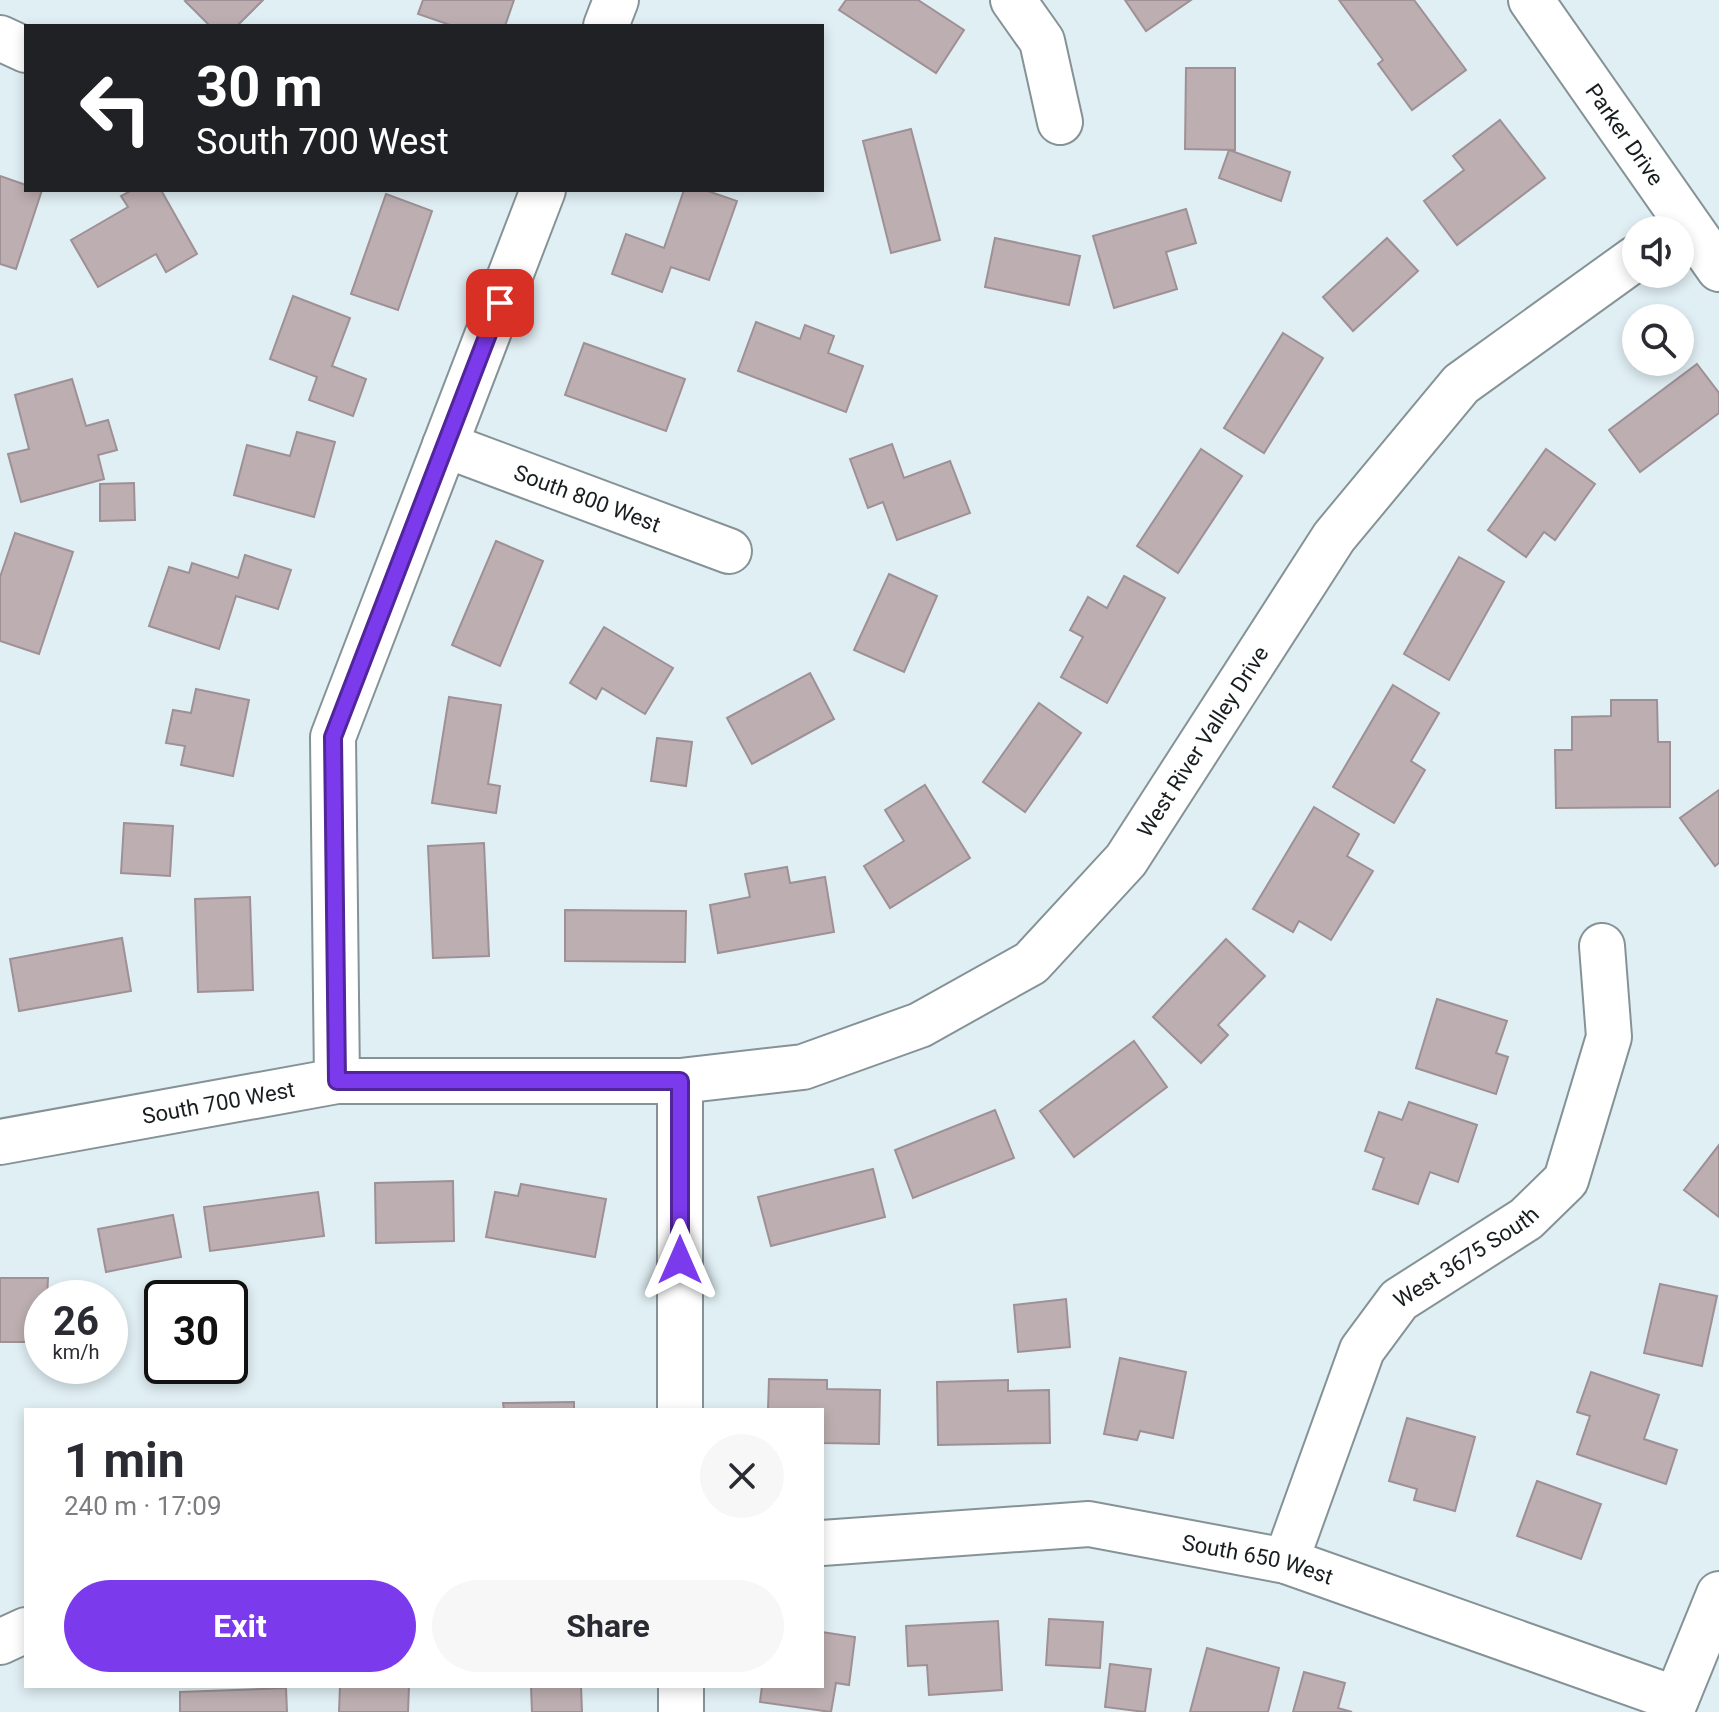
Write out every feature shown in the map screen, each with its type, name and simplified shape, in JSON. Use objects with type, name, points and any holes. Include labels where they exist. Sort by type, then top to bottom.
[{"type":"street","points":[[607,24],[616,0]]},
{"type":"street","points":[[1013,0],[1042,41],[1060,122]]},
{"type":"street","name":"Parker Drive","points":[[1531,0],[1674,216]]},
{"type":"street","points":[[0,38],[24,49]]},
{"type":"street","points":[[337,1081],[333,737],[542,192]]},
{"type":"street","name":"Parker Drive","points":[[1694,241],[1719,269]]},
{"type":"street","name":"West River Valley Drive","points":[[680,1081],[803,1067],[920,1025],[1031,963],[1126,860],[1334,537],[1461,384],[1622,268]]},
{"type":"street","name":"South 800 West","points":[[445,445],[729,551]]},
{"type":"street","name":"West 3675 South","points":[[1286,1561],[1362,1350],[1399,1300],[1526,1219],[1566,1180],[1609,1037],[1602,946]]},
{"type":"street","name":"South 700 West","points":[[0,1142],[337,1081],[680,1081]]},
{"type":"street","points":[[680,1081],[680,1408]]},
{"type":"street","name":"South 650 West","points":[[824,1543],[1089,1524],[1286,1561],[1674,1706]]},
{"type":"street","points":[[1674,1706],[1719,1594]]},
{"type":"street","points":[[0,1642],[24,1631]]},
{"type":"street","points":[[681,1688],[681,1712]]},
{"type":"building","points":[[263,0],[239,24],[208,24],[185,1]]},
{"type":"building","points":[[423,0],[514,0],[506,24],[447,24],[418,14]]},
{"type":"building","points":[[846,0],[918,0],[964,30],[936,73],[839,10]]},
{"type":"building","points":[[1125,0],[1191,0],[1146,31]]},
{"type":"building","points":[[1339,0],[1414,0],[1466,70],[1412,110],[1378,64],[1383,60]]},
{"type":"building","points":[[1186,68],[1235,68],[1235,150],[1185,149]]},
{"type":"building","points":[[1500,120],[1545,178],[1457,245],[1424,201],[1464,170],[1453,156]]},
{"type":"building","points":[[911,129],[940,240],[891,253],[863,141]]},
{"type":"building","points":[[1229,150],[1290,172],[1281,201],[1219,178]]},
{"type":"building","points":[[0,176],[24,184],[24,192],[41,192],[16,269],[0,264]]},
{"type":"building","points":[[128,192],[162,192],[197,254],[166,272],[156,254],[98,287],[71,240],[128,207],[121,196]]},
{"type":"building","points":[[683,192],[711,192],[737,201],[709,280],[671,267],[662,292],[612,274],[626,234],[664,248]]},
{"type":"building","points":[[386,194],[432,211],[398,310],[351,294]]},
{"type":"building","points":[[1186,209],[1196,243],[1166,252],[1177,289],[1114,308],[1093,236]]},
{"type":"building","points":[[995,238],[1080,256],[1069,305],[985,287]]},
{"type":"building","points":[[1387,238],[1418,271],[1353,331],[1323,297]]},
{"type":"building","points":[[293,296],[350,318],[332,366],[366,379],[353,416],[309,400],[317,377],[270,359]]},
{"type":"building","points":[[756,322],[800,339],[805,325],[834,336],[828,353],[863,366],[846,412],[738,371]]},
{"type":"building","points":[[1283,333],[1323,358],[1264,453],[1224,428]]},
{"type":"building","points":[[584,343],[685,379],[666,431],[565,395]]},
{"type":"building","points":[[1697,364],[1719,393],[1719,413],[1640,472],[1609,430],[1681,376],[1694,376]]},
{"type":"building","points":[[72,379],[86,426],[108,420],[117,450],[98,455],[104,479],[21,502],[8,454],[29,449],[15,395]]},
{"type":"building","points":[[297,432],[335,442],[314,517],[234,495],[247,445],[290,456]]},
{"type":"building","points":[[892,444],[904,478],[950,461],[970,513],[897,540],[883,502],[868,508],[850,459]]},
{"type":"building","points":[[1201,449],[1242,476],[1178,573],[1137,546]]},
{"type":"building","points":[[1546,449],[1595,484],[1555,540],[1544,532],[1526,557],[1488,530]]},
{"type":"building","points":[[134,483],[135,520],[100,521],[100,484]]},
{"type":"building","points":[[15,533],[73,552],[39,654],[0,641],[0,577]]},
{"type":"building","points":[[496,541],[543,561],[500,666],[452,645]]},
{"type":"building","points":[[245,555],[291,570],[278,609],[236,596],[219,649],[149,626],[169,567],[189,573],[192,563],[238,578]]},
{"type":"building","points":[[1459,557],[1504,582],[1449,680],[1404,654]]},
{"type":"building","points":[[889,574],[937,596],[904,672],[854,650]]},
{"type":"building","points":[[1124,576],[1165,598],[1107,703],[1061,677],[1083,637],[1070,630],[1088,597],[1107,608]]},
{"type":"building","points":[[604,627],[673,668],[645,714],[602,688],[596,699],[570,683]]},
{"type":"building","points":[[810,673],[834,719],[752,764],[727,718]]},
{"type":"building","points":[[1393,685],[1439,713],[1411,761],[1425,770],[1394,823],[1333,787]]},
{"type":"building","points":[[196,689],[249,700],[233,776],[181,765],[185,746],[166,743],[173,710],[191,713]]},
{"type":"building","points":[[449,697],[501,705],[488,784],[500,786],[496,813],[432,803]]},
{"type":"building","points":[[1611,700],[1657,700],[1658,742],[1670,742],[1670,807],[1556,808],[1555,750],[1572,750],[1572,717],[1611,716]]},
{"type":"building","points":[[1039,703],[1081,733],[1025,812],[983,782]]},
{"type":"building","points":[[657,738],[692,742],[686,786],[651,781]]},
{"type":"building","points":[[925,785],[970,858],[890,908],[864,866],[904,841],[885,810]]},
{"type":"building","points":[[1719,790],[1719,863],[1715,866],[1680,818]]},
{"type":"building","points":[[1314,807],[1359,834],[1347,856],[1373,871],[1331,940],[1299,921],[1293,932],[1253,909]]},
{"type":"building","points":[[124,823],[173,826],[170,876],[121,873]]},
{"type":"building","points":[[484,843],[489,956],[433,958],[428,846]]},
{"type":"building","points":[[787,867],[790,883],[825,877],[834,932],[718,953],[710,905],[750,897],[745,874]]},
{"type":"building","points":[[250,897],[253,990],[198,992],[195,899]]},
{"type":"building","points":[[565,910],[686,911],[685,962],[565,961]]},
{"type":"building","points":[[122,938],[131,991],[19,1011],[10,959]]},
{"type":"building","points":[[1226,939],[1265,976],[1218,1025],[1228,1035],[1201,1063],[1153,1017]]},
{"type":"building","points":[[1437,999],[1507,1021],[1496,1053],[1508,1057],[1496,1094],[1416,1068]]},
{"type":"building","points":[[1134,1041],[1167,1087],[1074,1157],[1040,1111]]},
{"type":"building","points":[[1409,1102],[1477,1125],[1458,1182],[1430,1172],[1418,1204],[1373,1189],[1384,1158],[1365,1151],[1379,1112],[1402,1120]]},
{"type":"building","points":[[995,1110],[1014,1158],[913,1198],[895,1150]]},
{"type":"building","points":[[1719,1145],[1719,1217],[1684,1190]]},
{"type":"building","points":[[873,1169],[885,1217],[771,1246],[758,1197]]},
{"type":"building","points":[[453,1181],[454,1241],[376,1243],[375,1183]]},
{"type":"building","points":[[521,1184],[606,1199],[595,1257],[486,1237],[495,1192],[518,1196]]},
{"type":"building","points":[[318,1192],[324,1236],[210,1251],[204,1207]]},
{"type":"building","points":[[173,1215],[181,1257],[106,1272],[98,1229]]},
{"type":"building","points":[[0,1278],[48,1278],[24,1280],[24,1342],[0,1342]]},
{"type":"building","points":[[1660,1284],[1717,1296],[1702,1366],[1644,1353]]},
{"type":"building","points":[[1066,1299],[1070,1347],[1018,1352],[1014,1305]]},
{"type":"building","points":[[1120,1358],[1186,1372],[1173,1438],[1140,1431],[1137,1440],[1104,1434]]},
{"type":"building","points":[[1591,1372],[1659,1395],[1644,1439],[1677,1450],[1666,1484],[1577,1454],[1590,1416],[1577,1412]]},
{"type":"building","points":[[769,1379],[827,1380],[827,1389],[880,1390],[879,1444],[824,1443],[824,1408],[768,1408]]},
{"type":"building","points":[[1008,1380],[1008,1391],[1049,1390],[1050,1443],[938,1445],[937,1382]]},
{"type":"building","points":[[574,1402],[574,1408],[504,1408],[503,1403]]},
{"type":"building","points":[[1407,1418],[1475,1437],[1455,1511],[1414,1500],[1417,1489],[1389,1481]]},
{"type":"building","points":[[1537,1481],[1601,1504],[1581,1559],[1517,1536]]},
{"type":"building","points":[[1049,1619],[1103,1622],[1100,1668],[1046,1665]]},
{"type":"building","points":[[998,1621],[1002,1690],[929,1695],[927,1665],[908,1666],[906,1626]]},
{"type":"building","points":[[824,1632],[855,1637],[849,1685],[836,1683],[831,1712],[760,1702],[762,1688],[824,1688]]},
{"type":"building","points":[[1207,1648],[1279,1668],[1268,1712],[1190,1712]]},
{"type":"building","points":[[1110,1664],[1151,1669],[1145,1712],[1105,1707]]},
{"type":"building","points":[[1304,1672],[1345,1683],[1338,1708],[1352,1712],[1293,1712]]},
{"type":"building","points":[[286,1688],[287,1712],[180,1712],[180,1692]]},
{"type":"building","points":[[340,1688],[409,1688],[408,1712],[339,1712]]},
{"type":"building","points":[[531,1688],[581,1688],[582,1712],[532,1712]]},
{"type":"route","points":[[500,303],[333,737],[337,1081],[680,1081],[680,1260]]}]
